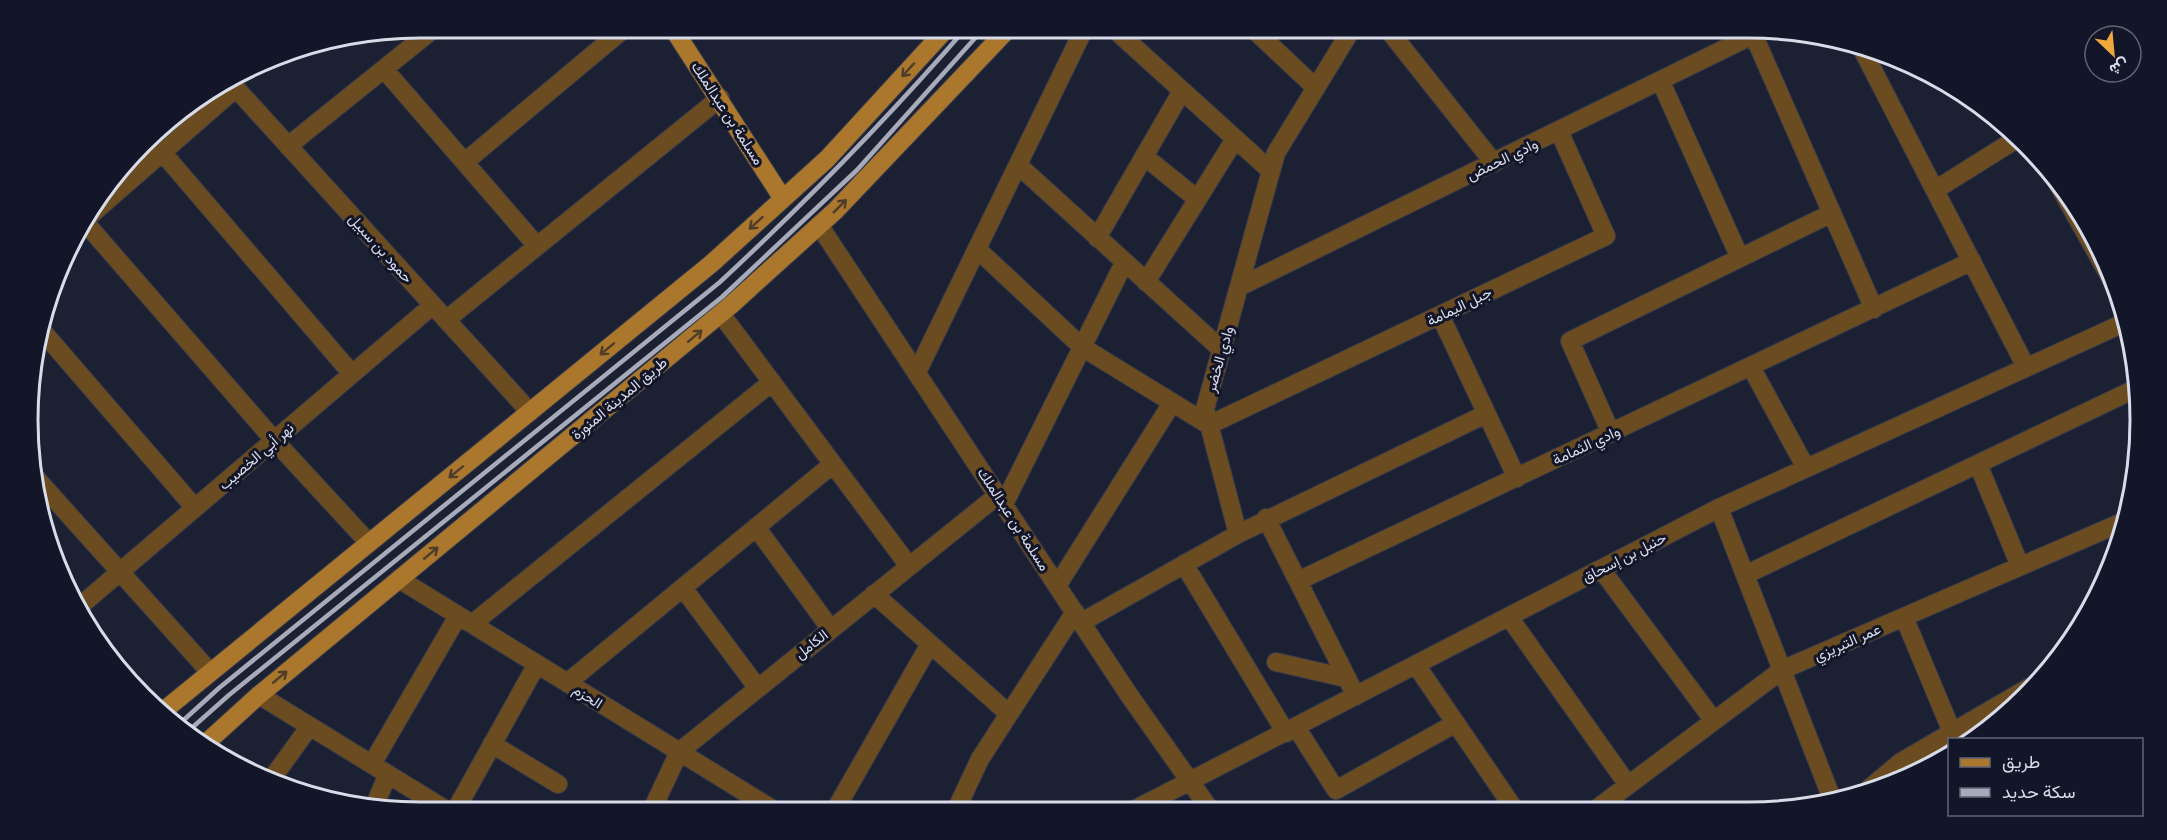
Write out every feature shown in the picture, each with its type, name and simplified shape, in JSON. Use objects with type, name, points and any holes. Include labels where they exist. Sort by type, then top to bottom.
[{"type":"main road","name":"مسلمة بن عبدالملك","points":[[679,38],[783,199]]},
{"type":"main road","points":[[167,707],[711,264],[827,159],[938,38]]},
{"type":"main road","name":"طريق المدينة المنورة","points":[[210,740],[259,695],[721,314],[819,225],[934,109],[1000,38]]},
{"type":"street","points":[[288,146],[422,38]]},
{"type":"street","points":[[466,161],[613,38]]},
{"type":"street","points":[[916,372],[1080,38]]},
{"type":"street","points":[[1124,38],[1271,171]]},
{"type":"street","points":[[1263,38],[1316,88]]},
{"type":"street","name":"وادي الخضر","points":[[1238,534],[1205,410],[1276,153],[1346,38]]},
{"type":"street","points":[[1395,38],[1494,163]]},
{"type":"street","name":"وادي الحمض","points":[[1239,287],[1749,38]]},
{"type":"street","points":[[1761,38],[1832,213],[1874,309]]},
{"type":"street","points":[[1866,57],[2026,367]]},
{"type":"street","points":[[384,69],[466,161],[537,246]]},
{"type":"street","points":[[1660,82],[1740,258]]},
{"type":"street","name":"حمود بن سبيل","points":[[234,86],[530,412]]},
{"type":"street","points":[[107,200],[233,87]]},
{"type":"street","points":[[1097,238],[1182,91]]},
{"type":"street","points":[[446,320],[720,98]]},
{"type":"street","name":"جبل اليمامة","points":[[1209,425],[1606,236],[1558,131]]},
{"type":"street","points":[[1146,282],[1235,139]]},
{"type":"street","points":[[1935,190],[2010,143]]},
{"type":"street","points":[[162,152],[352,374]]},
{"type":"street","points":[[1144,156],[1197,199]]},
{"type":"street","points":[[1018,165],[1222,350]]},
{"type":"street","points":[[1611,433],[1570,341],[1832,213]]},
{"type":"street","name":"مسلمة بن عبدالملك","points":[[819,225],[1057,586],[1205,802]]},
{"type":"street","points":[[89,230],[274,440],[369,543]]},
{"type":"street","points":[[977,249],[1082,347],[1209,425]]},
{"type":"street","name":"وادي الثمامة","points":[[1298,581],[1972,261]]},
{"type":"street","name":"الكامل","points":[[656,802],[678,752],[909,566],[1001,500],[1124,262]]},
{"type":"street","name":"نهر أبي الخصيب","points":[[84,602],[433,305]]},
{"type":"street","points":[[721,314],[909,566]]},
{"type":"street","points":[[1440,315],[1517,478]]},
{"type":"street","name":"حنبل بن إسحاق","points":[[1150,802],[1719,508],[2117,326]]},
{"type":"street","points":[[47,337],[195,508]]},
{"type":"street","points":[[1751,367],[1806,468]]},
{"type":"street","points":[[372,764],[465,620],[772,382]]},
{"type":"street","points":[[1745,574],[2129,392]]},
{"type":"street","points":[[1057,586],[1173,403]]},
{"type":"street","points":[[960,802],[980,759],[1078,617],[1184,564],[1266,518],[1486,414]]},
{"type":"street","points":[[567,683],[833,464]]},
{"type":"street","points":[[1978,464],[2020,566]]},
{"type":"street","points":[[44,487],[210,672]]},
{"type":"street","points":[[1719,508],[1830,793]]},
{"type":"street","points":[[1266,518],[1356,696]]},
{"type":"street","name":"عمر التبريزي","points":[[1606,802],[1782,670],[2114,526]]},
{"type":"street","points":[[756,527],[830,628]]},
{"type":"street","points":[[1184,564],[1291,730],[1336,790],[1456,723]]},
{"type":"street","points":[[1601,569],[1714,721]]},
{"type":"street","name":"الحزم","points":[[399,579],[760,802]]},
{"type":"street","points":[[683,588],[757,687]]},
{"type":"street","points":[[874,594],[1009,714]]},
{"type":"street","points":[[1509,617],[1628,785]]},
{"type":"street","points":[[1904,617],[1952,732]]},
{"type":"street","points":[[840,802],[930,644]]},
{"type":"street","points":[[1276,662],[1346,678]]},
{"type":"street","points":[[459,802],[537,664]]},
{"type":"street","points":[[1416,665],[1507,802]]},
{"type":"street","points":[[259,695],[435,802]]},
{"type":"street","points":[[1908,767],[1918,752],[2006,701]]},
{"type":"street","points":[[275,774],[310,726]]},
{"type":"street","points":[[492,744],[558,784]]},
{"type":"street","points":[[1918,752],[1926,757]]},
{"type":"street","points":[[377,800],[388,774]]},
{"type":"railway","points":[[183,720],[219,688],[720,282],[847,158],[957,38]]},
{"type":"railway","points":[[193,727],[229,695],[722,297],[857,170],[975,38]]}]
